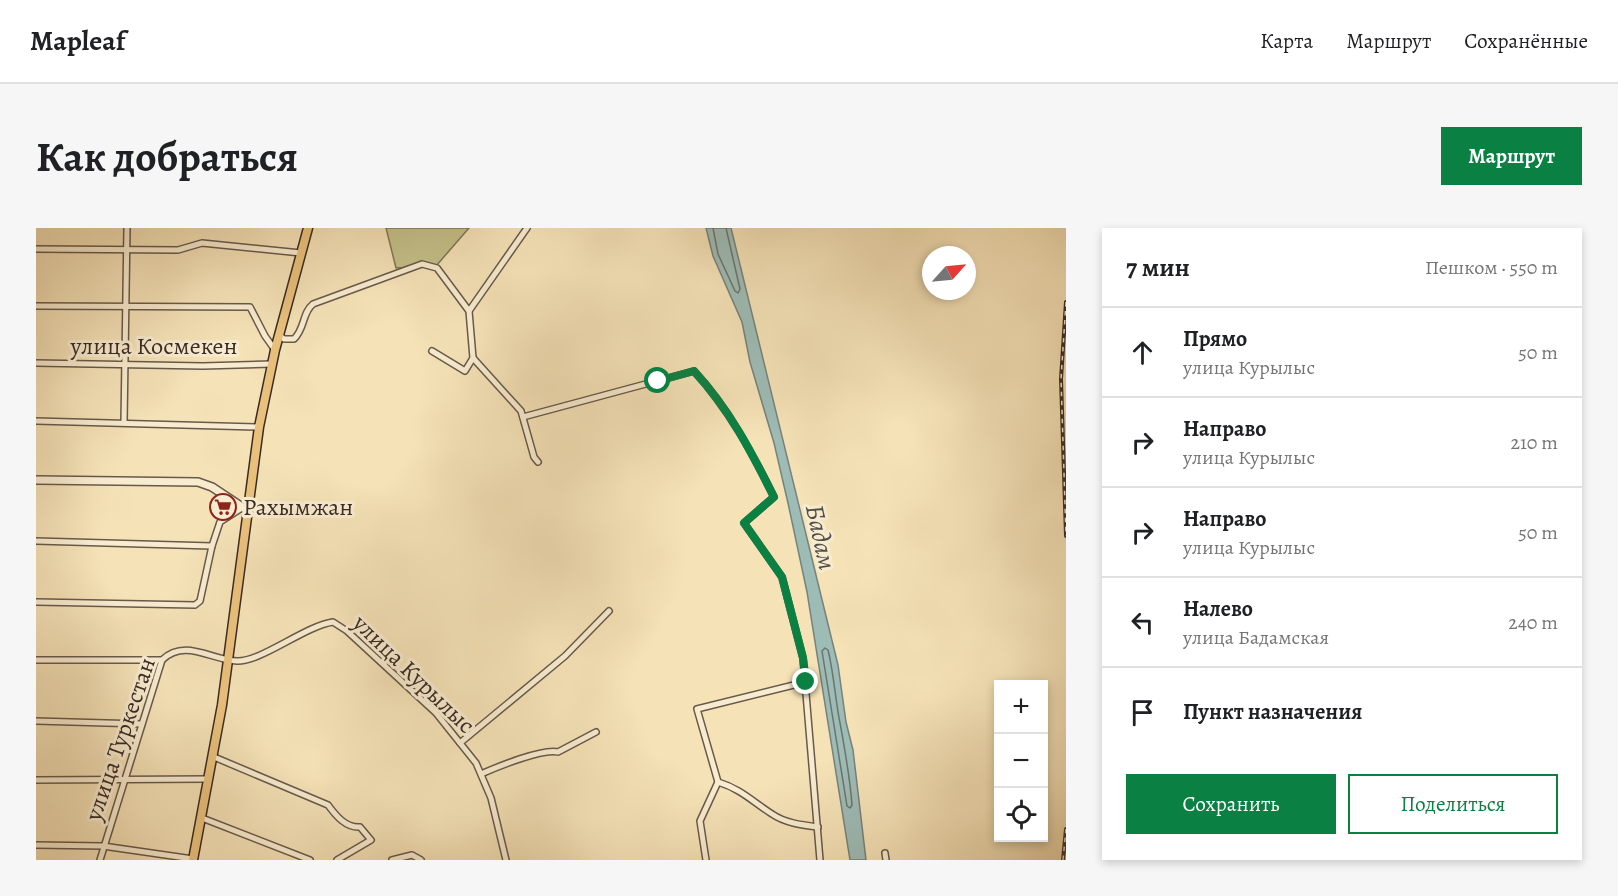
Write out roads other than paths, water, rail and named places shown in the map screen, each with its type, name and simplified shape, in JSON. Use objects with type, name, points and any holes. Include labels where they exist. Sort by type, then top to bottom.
[{"type":"highway","points":[[193,860],[214,757],[245,509],[259,427],[275,350],[308,228]]},
{"type":"street","points":[[124,423],[127,228]]},
{"type":"street","points":[[469,311],[527,228]]},
{"type":"street","points":[[36,249],[178,250],[202,243],[301,252]]},
{"type":"street","points":[[279,335],[290,340],[294,339],[300,333],[308,308],[313,304],[422,264],[437,268],[469,311],[473,358],[465,371],[432,351]]},
{"type":"street","points":[[36,306],[250,307],[275,350]]},
{"type":"street","points":[[473,358],[521,411],[534,457],[538,462]]},
{"type":"street","name":"улица Космекен","points":[[36,363],[272,364]]},
{"type":"street","points":[[523,417],[694,371],[716,395],[744,437],[774,497],[744,523],[782,577],[803,658],[820,860]]},
{"type":"street","points":[[36,421],[259,427]]},
{"type":"street","points":[[36,480],[198,482],[212,487],[245,509],[220,522],[212,546],[200,602],[195,604],[36,602]]},
{"type":"street","points":[[36,541],[212,546]]},
{"type":"street","points":[[460,742],[565,656],[609,610]]},
{"type":"street","name":"улица Курылыс","points":[[228,659],[238,661],[247,659],[322,623],[333,622],[347,632],[436,714],[476,763],[491,798],[506,860]]},
{"type":"street","name":"улица Туркестан","points":[[100,860],[123,779],[162,660],[171,650],[183,650],[228,659]]},
{"type":"street","points":[[36,660],[162,660]]},
{"type":"street","points":[[706,860],[700,820],[718,782],[697,709],[806,682]]},
{"type":"street","points":[[36,722],[141,724]]},
{"type":"street","points":[[481,774],[513,760],[526,759],[550,750],[558,752],[596,732]]},
{"type":"street","points":[[214,757],[328,805],[338,818],[354,827],[360,826],[371,840],[337,860]]},
{"type":"street","points":[[36,780],[209,779]]},
{"type":"street","points":[[718,782],[733,786],[752,797],[772,815],[792,823],[818,827]]},
{"type":"street","points":[[202,818],[310,860]]},
{"type":"street","points":[[36,845],[103,846],[193,860]]},
{"type":"street","points":[[885,853],[886,860]]},
{"type":"street","points":[[392,860],[412,855],[421,860]]},
{"type":"water","points":[[706,228],[731,228],[838,665],[846,722],[853,750],[866,860],[850,860],[807,592],[788,503],[774,443],[750,362],[742,322],[713,256]]},
{"type":"railway","points":[[1066,302],[1061,379],[1066,536]]},
{"type":"railway","points":[[1063,860],[1066,829]]},
{"type":"place","name":"Рахымжан","points":[[223,507]]},
{"type":"water label","name":"Бадам","points":[[821,537]]}]
